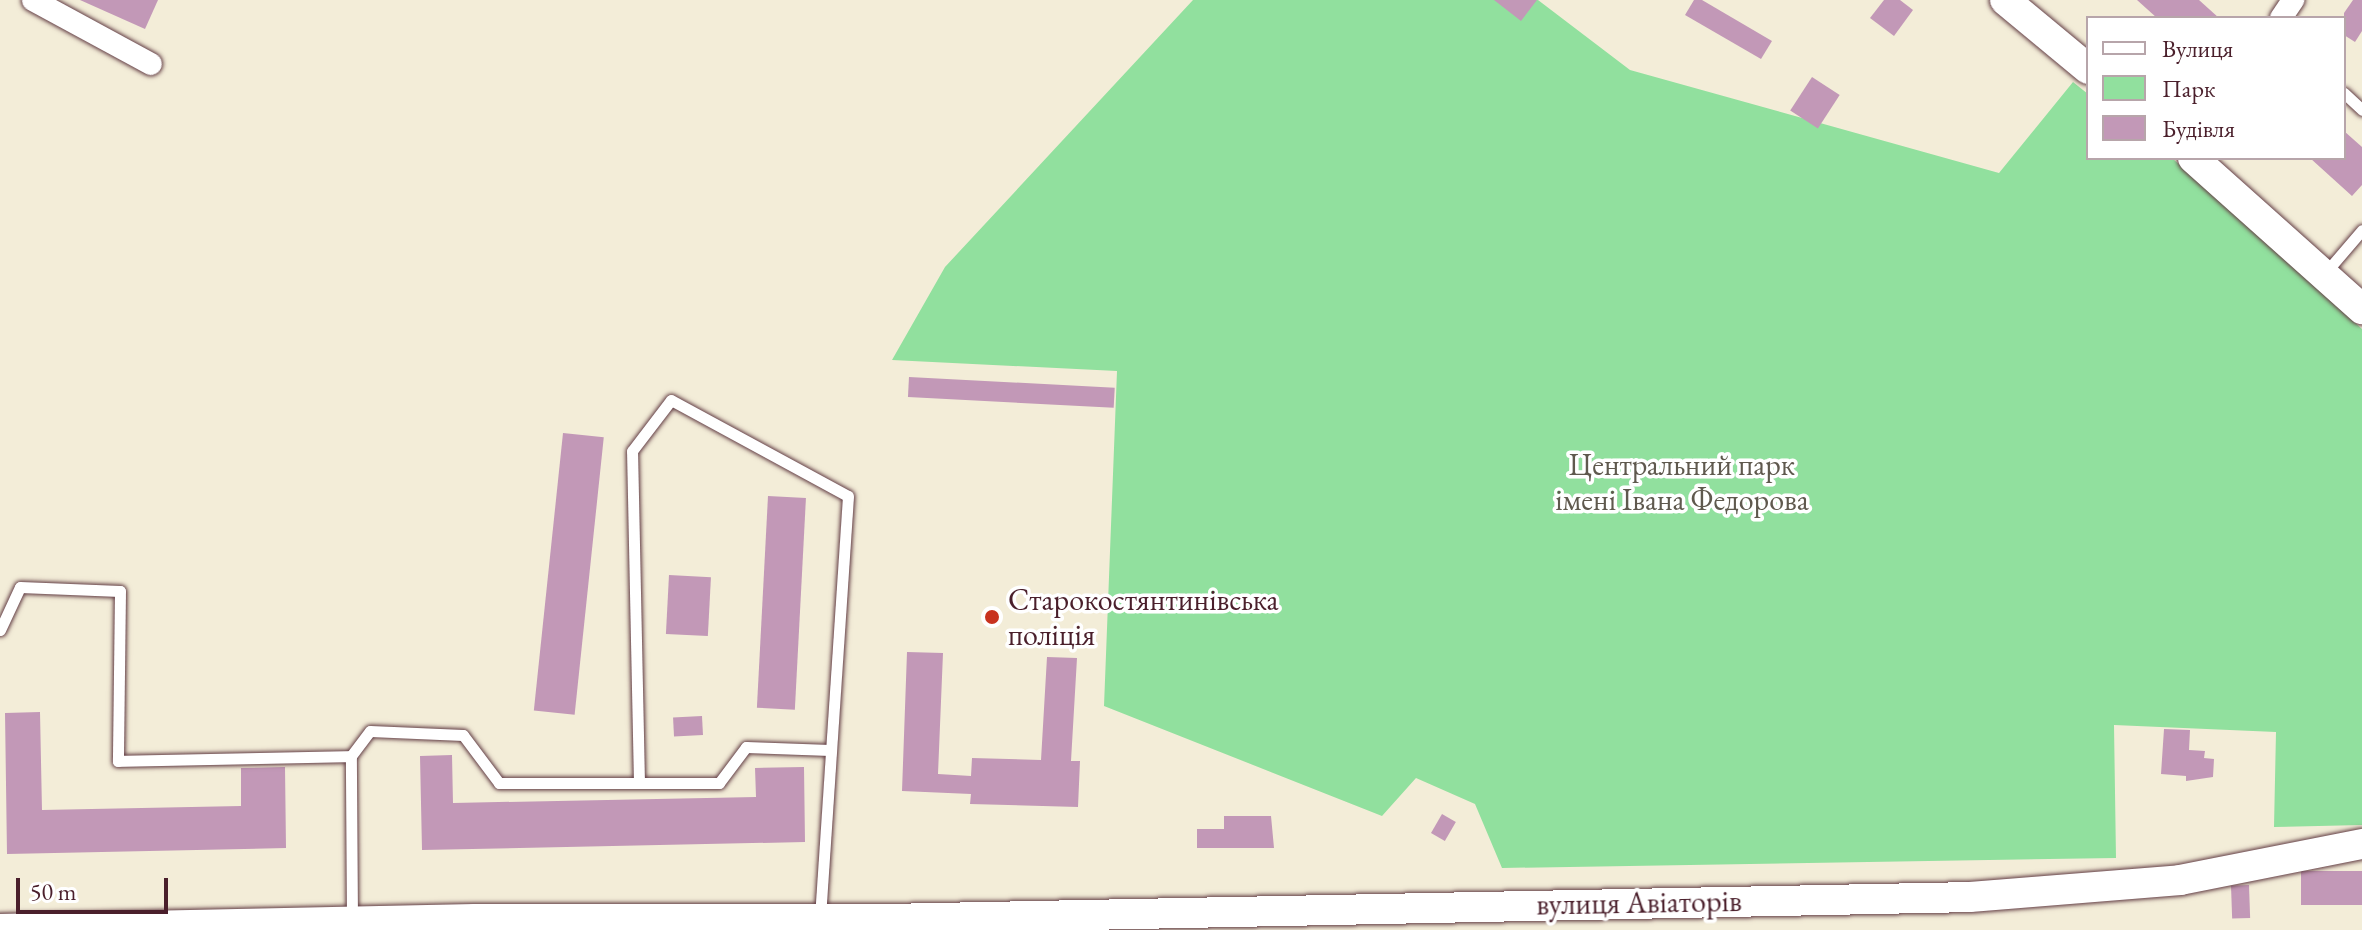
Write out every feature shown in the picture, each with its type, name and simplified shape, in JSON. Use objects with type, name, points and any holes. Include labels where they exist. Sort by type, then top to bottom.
[{"type":"street","points":[[33,0],[151,64]]},
{"type":"street","points":[[2005,0],[2086,67]]},
{"type":"street","points":[[2195,160],[2362,309]]},
{"type":"street","name":"вулиця Авіаторів","points":[[0,929],[285,928],[352,923],[429,925],[820,919],[886,924],[1294,920],[2100,890],[2180,880],[2362,844]]},
{"type":"lane","points":[[2346,95],[2362,110]]},
{"type":"lane","points":[[2324,275],[2362,230]]},
{"type":"lane","points":[[639,783],[632,451],[671,400],[848,496],[820,919]]},
{"type":"lane","points":[[0,630],[20,587],[120,591],[118,761],[351,756]]},
{"type":"lane","points":[[352,923],[351,756],[370,731],[463,735],[499,783],[719,783],[746,747],[830,750]]},
{"type":"green space","name":"Центральний парк імені Івана Федорова","points":[[1193,0],[1538,0],[1630,70],[1999,173],[2073,82],[2086,92],[2086,160],[2174,160],[2362,329],[2362,825],[2274,827],[2276,732],[2114,725],[2116,858],[1502,868],[1475,804],[1416,778],[1382,816],[1104,706],[1117,371],[892,360],[945,267]]},
{"type":"building","points":[[80,0],[158,0],[145,29]]},
{"type":"building","points":[[1494,0],[1537,0],[1521,21]]},
{"type":"building","points":[[1694,0],[1702,0],[1772,41],[1761,59],[1685,15]]},
{"type":"building","points":[[1884,0],[1900,0],[1913,10],[1894,36],[1870,18]]},
{"type":"building","points":[[2137,0],[2199,0],[2217,16],[2155,16]]},
{"type":"building","points":[[2353,0],[2362,0],[2362,31],[2355,42],[2346,36],[2344,13]]},
{"type":"building","points":[[1812,77],[1840,95],[1818,129],[1790,111]]},
{"type":"building","points":[[2346,133],[2362,147],[2362,185],[2352,196],[2312,160],[2346,160]]},
{"type":"building","points":[[909,377],[1115,388],[1114,408],[908,397]]},
{"type":"building","points":[[563,433],[604,437],[575,715],[534,710]]},
{"type":"building","points":[[768,496],[806,498],[795,710],[757,708]]},
{"type":"building","points":[[669,575],[711,577],[708,636],[666,634]]},
{"type":"building","points":[[907,652],[943,653],[938,774],[971,776],[972,758],[1041,760],[1047,657],[1077,658],[1071,761],[1080,761],[1078,807],[970,804],[971,794],[902,791]]},
{"type":"building","points":[[40,712],[42,810],[241,806],[241,768],[285,767],[286,848],[7,854],[5,713]]},
{"type":"building","points":[[702,716],[703,735],[674,736],[673,718]]},
{"type":"building","points":[[2164,729],[2190,730],[2189,750],[2205,751],[2204,758],[2214,759],[2213,777],[2186,781],[2186,776],[2161,774]]},
{"type":"building","points":[[452,755],[453,803],[756,797],[755,768],[804,767],[805,842],[422,850],[420,756]]},
{"type":"building","points":[[1442,814],[1456,822],[1445,841],[1431,833]]},
{"type":"building","points":[[1224,816],[1271,816],[1274,848],[1197,848],[1197,829],[1224,829]]},
{"type":"building","points":[[2301,871],[2362,871],[2362,905],[2301,905]]},
{"type":"building","points":[[2249,885],[2250,918],[2232,919],[2231,886]]},
{"type":"place","name":"Старокостянтинівська поліція","points":[[992,617]]}]
